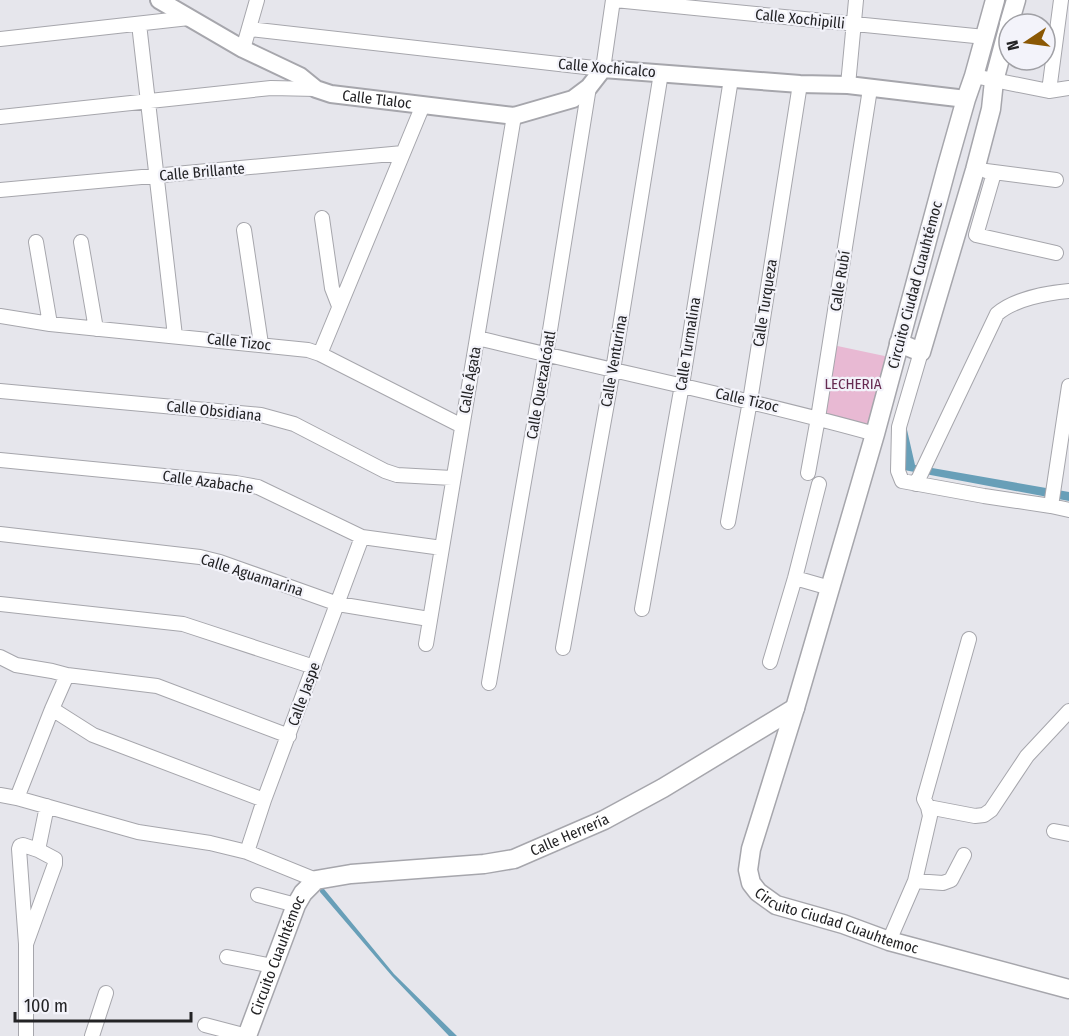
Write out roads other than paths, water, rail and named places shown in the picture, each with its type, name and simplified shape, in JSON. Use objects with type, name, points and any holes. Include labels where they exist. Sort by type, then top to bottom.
[{"type":"main road","name":"Circuito Ciudad Cuauhtémoc","points":[[795,708],[995,0]]},
{"type":"main road","points":[[899,343],[921,352],[975,170],[991,109],[997,70]]},
{"type":"main road","name":"Calle Herrería","points":[[316,880],[351,874],[484,864],[514,859],[604,820],[663,788],[795,708]]},
{"type":"main road","name":"Circuito Ciudad Cuauhtemoc","points":[[795,708],[751,849],[748,870],[751,883],[758,892],[776,905],[843,924],[889,941],[1069,989]]},
{"type":"main road","name":"Circuito Cuauhtémoc","points":[[247,1036],[296,905],[303,893],[316,880]]},
{"type":"street","name":"Calle Tlaloc","points":[[159,0],[243,49],[300,76],[316,89],[331,94],[514,116],[573,99],[589,87],[603,69]]},
{"type":"street","points":[[243,49],[257,0]]},
{"type":"street","points":[[603,69],[614,0]]},
{"type":"street","name":"Calle Xochipilli","points":[[614,0],[985,37]]},
{"type":"street","points":[[848,85],[856,0]]},
{"type":"street","points":[[1048,91],[1061,0]]},
{"type":"street","points":[[0,39],[189,18]]},
{"type":"street","points":[[139,24],[175,336]]},
{"type":"street","name":"Calle Xochicalco","points":[[249,29],[603,69],[800,84],[848,85],[966,99]]},
{"type":"street","points":[[271,88],[277,64]]},
{"type":"street","name":"Calle Venturina","points":[[563,648],[613,370],[661,73]]},
{"type":"street","points":[[974,76],[1048,91],[1069,88]]},
{"type":"street","name":"Calle Turmalina","points":[[642,609],[682,385],[731,79]]},
{"type":"street","name":"Calle Turqueza","points":[[728,522],[750,401],[800,84]]},
{"type":"street","name":"Calle Quetzalcóatl","points":[[489,683],[546,355],[589,87]]},
{"type":"street","points":[[0,117],[271,88],[316,89]]},
{"type":"street","name":"Calle Rubí","points":[[808,473],[870,89]]},
{"type":"street","points":[[320,354],[423,105]]},
{"type":"street","name":"Calle Ágata","points":[[426,644],[452,477],[478,338],[514,116]]},
{"type":"street","name":"Calle Brillante","points":[[0,190],[403,153]]},
{"type":"street","points":[[975,170],[1056,180]]},
{"type":"street","points":[[994,172],[975,235],[1056,253]]},
{"type":"street","points":[[322,218],[332,288],[339,306]]},
{"type":"street","points":[[244,230],[261,344]]},
{"type":"street","points":[[36,242],[50,324]]},
{"type":"street","points":[[81,242],[96,329]]},
{"type":"street","points":[[916,476],[997,314],[1005,307],[1039,296],[1069,291]]},
{"type":"street","name":"Calle Tizoc","points":[[0,316],[50,324],[308,350],[462,426]]},
{"type":"street","name":"Calle Tizoc","points":[[478,338],[750,401],[874,434]]},
{"type":"street","points":[[921,352],[899,427],[898,471],[984,496],[1052,497],[1069,510]]},
{"type":"street","points":[[1052,497],[1069,386]]},
{"type":"street","name":"Calle Obsidiana","points":[[0,391],[261,415],[294,424],[397,475],[452,477]]},
{"type":"street","name":"Calle Azabache","points":[[0,460],[258,487],[362,537],[442,548]]},
{"type":"street","points":[[770,662],[795,578],[819,484]]},
{"type":"street","name":"Calle Aguamarina","points":[[0,534],[200,557],[338,604],[429,619]]},
{"type":"street","name":"Calle Jaspe","points":[[247,852],[264,800],[362,537]]},
{"type":"street","points":[[795,578],[830,588]]},
{"type":"street","points":[[0,604],[183,624],[314,667]]},
{"type":"street","points":[[889,941],[915,881],[930,816],[924,799],[969,639]]},
{"type":"street","points":[[0,657],[16,665],[67,675],[157,686],[289,736]]},
{"type":"street","points":[[17,798],[67,675]]},
{"type":"street","points":[[52,709],[93,735],[264,800]]},
{"type":"street","points":[[928,807],[975,816],[984,815],[991,810],[1028,756],[1069,711]]},
{"type":"street","points":[[0,795],[138,832],[210,843],[247,852],[316,880]]},
{"type":"street","points":[[38,850],[47,806]]},
{"type":"street","points":[[1054,831],[1069,834]]},
{"type":"street","points":[[26,944],[55,859],[22,845],[19,849],[26,944],[26,1036]]},
{"type":"street","points":[[915,881],[943,883],[951,880],[964,855]]},
{"type":"street","points":[[258,895],[296,905]]},
{"type":"street","points":[[227,957],[273,966]]},
{"type":"street","points":[[92,1036],[106,993]]},
{"type":"street","points":[[205,1025],[247,1036]]},
{"type":"water","points":[[905,421],[915,465],[1069,492],[1069,501],[904,470]]},
{"type":"water","points":[[320,888],[324,889],[394,974],[457,1036],[449,1036],[392,976],[320,892]]},
{"type":"park label","name":"LECHERIA","points":[[853,384]]}]
